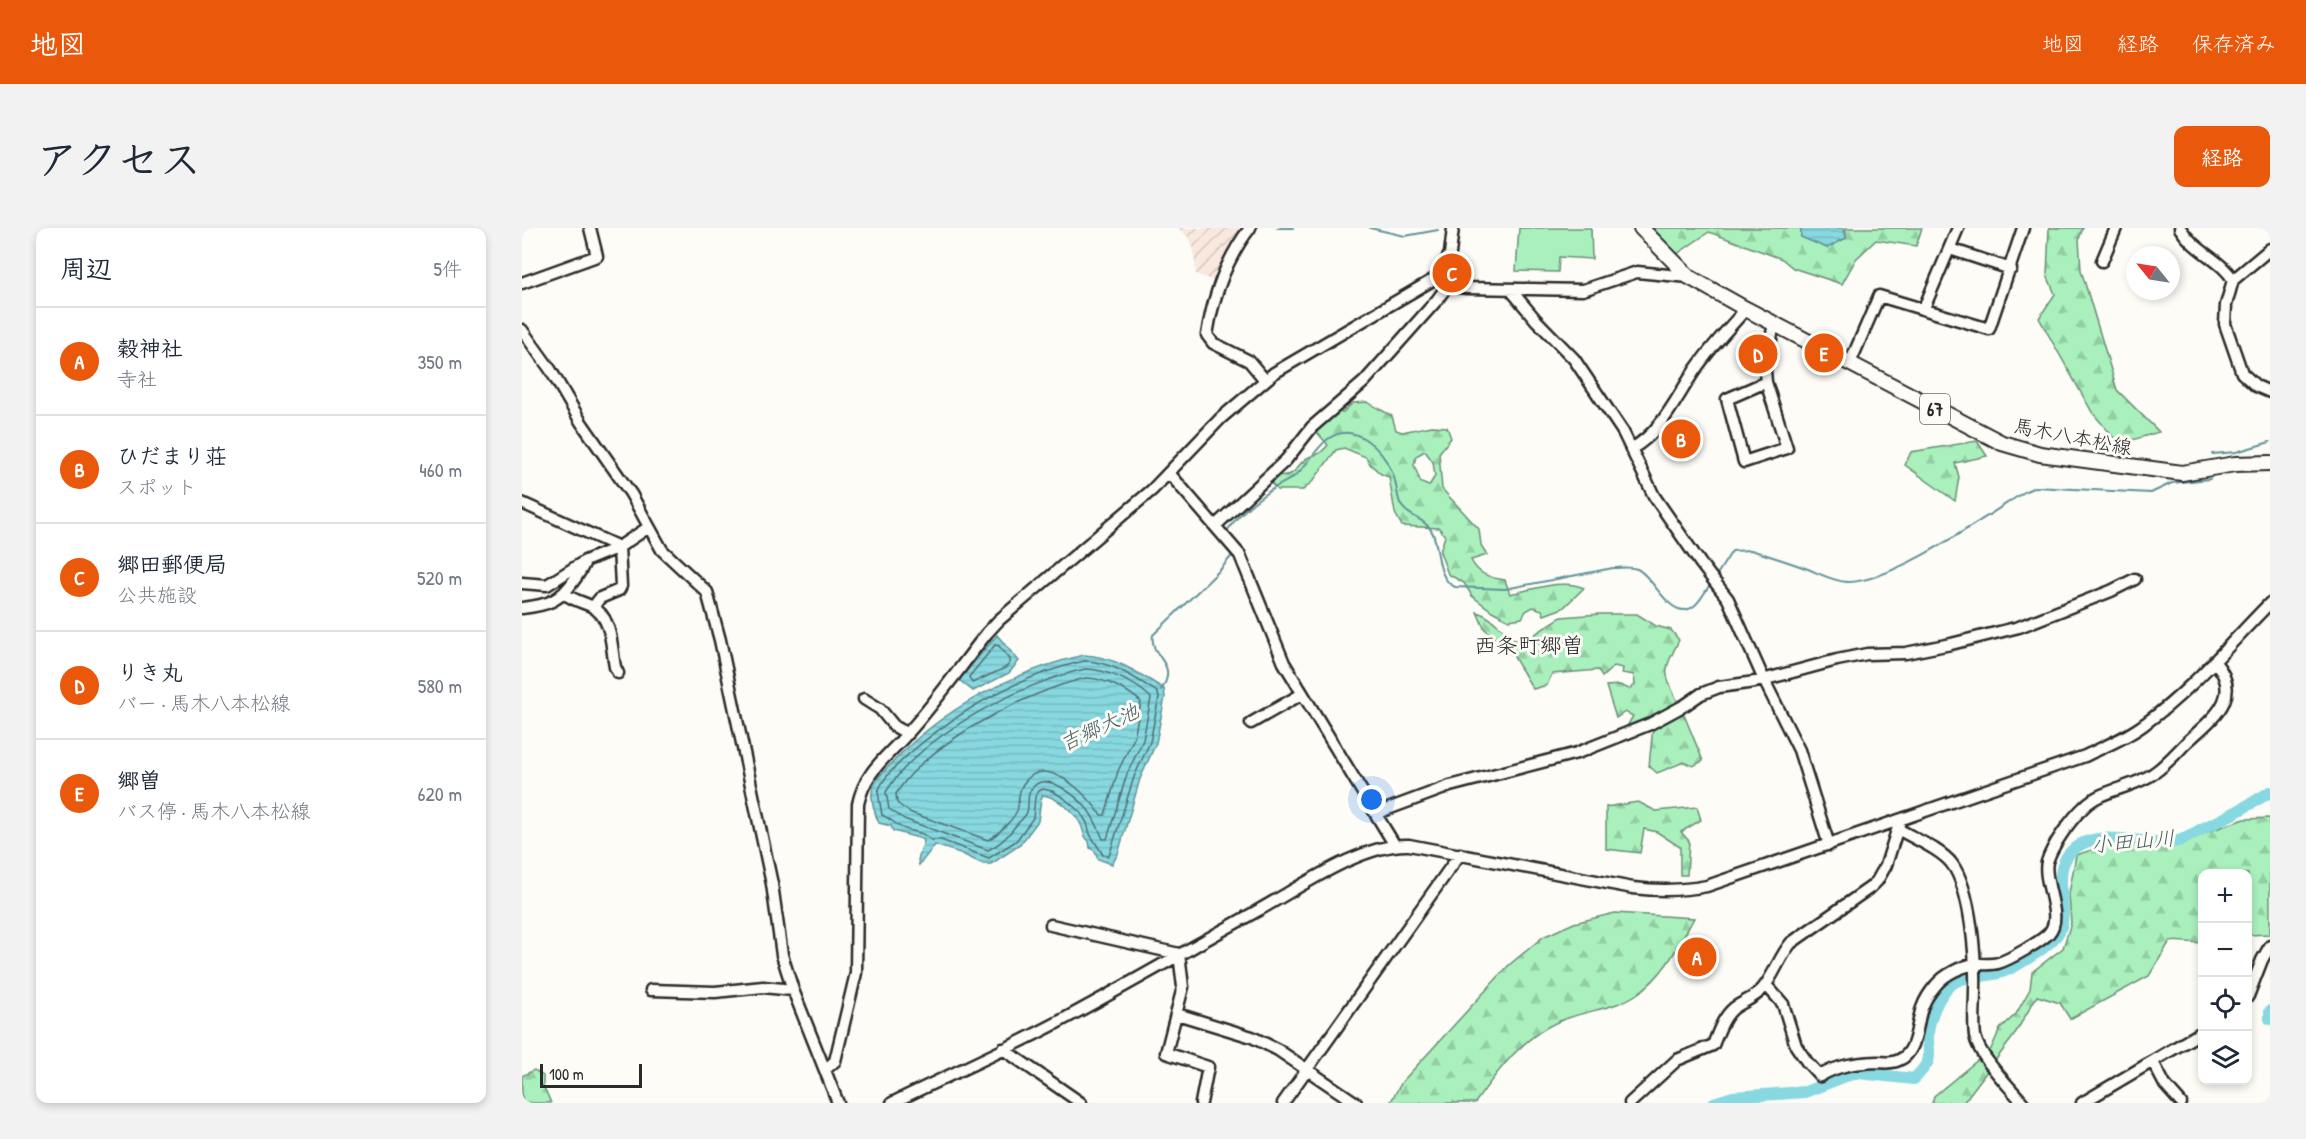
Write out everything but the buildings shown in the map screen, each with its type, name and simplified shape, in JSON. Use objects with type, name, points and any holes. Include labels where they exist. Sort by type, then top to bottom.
[{"type":"main road","name":"馬木八本松線","points":[[1641,228],[1689,277],[1981,434],[2028,451],[2182,473],[2235,464],[2270,463]]},
{"type":"street","points":[[522,283],[597,256],[590,228]]},
{"type":"street","points":[[1250,228],[1220,282],[1211,308],[1207,335],[1213,343],[1249,361],[1265,380]]},
{"type":"street","points":[[826,1070],[835,1061],[856,973],[858,804],[861,792],[872,771],[908,734],[993,626],[1128,511],[1169,473],[1221,418],[1265,380],[1436,278],[1450,254],[1454,228]]},
{"type":"street","points":[[1924,308],[1958,228]]},
{"type":"street","points":[[1850,363],[1879,296],[1989,329],[2023,228]]},
{"type":"street","points":[[2102,261],[2116,228]]},
{"type":"street","points":[[2181,228],[2187,239],[2228,271],[2233,280]]},
{"type":"street","points":[[1950,249],[2011,269]]},
{"type":"street","points":[[2270,249],[2233,280],[2226,305],[2225,324],[2242,374],[2256,386],[2270,392]]},
{"type":"street","points":[[1436,278],[1447,286],[1583,290],[1637,272],[1689,277]]},
{"type":"street","points":[[1215,526],[1286,459],[1312,427],[1364,382],[1447,286]]},
{"type":"street","points":[[1510,289],[1536,320],[1575,359],[1623,432],[1654,496],[1734,611],[1764,680],[1799,750],[1829,845]]},
{"type":"street","points":[[1631,449],[1642,443],[1669,413],[1695,371],[1746,309]]},
{"type":"street","points":[[1766,382],[1726,399],[1744,462],[1787,448],[1766,382],[1765,371],[1774,324]]},
{"type":"street","points":[[522,330],[631,494],[662,550],[707,592],[720,640],[771,875],[782,955],[793,990],[838,1103]]},
{"type":"street","points":[[1169,473],[1240,555],[1284,663],[1394,844]]},
{"type":"street","points":[[522,503],[619,548]]},
{"type":"street","points":[[522,584],[547,585],[585,561],[619,548],[649,527]]},
{"type":"street","points":[[592,607],[600,598],[619,590],[621,586],[619,548]]},
{"type":"street","points":[[522,608],[549,603],[565,594],[583,568],[585,561]]},
{"type":"street","points":[[1377,813],[1450,786],[1577,753],[1650,724],[1701,694],[1719,687],[1764,680],[1867,654],[1917,651],[2019,627],[2111,591],[2135,579]]},
{"type":"street","points":[[565,594],[592,607],[607,625],[618,673]]},
{"type":"street","points":[[892,1103],[1051,1026],[1356,857],[1394,844],[1460,854],[1634,888],[1659,891],[1689,890],[1899,825],[2085,756],[2116,742],[2146,724],[2172,702],[2270,603]]},
{"type":"street","points":[[1766,985],[1783,1004],[1796,1046],[1820,1076],[1833,1068],[1852,1064],[1892,1063],[1907,1055],[1915,1040],[1921,1011],[1932,991],[1948,975],[1975,964],[1996,964],[2007,960],[2050,933],[2055,923],[2047,862],[2059,839],[2085,805],[2096,797],[2118,790],[2154,773],[2217,715],[2225,700],[2227,687],[2226,678],[2214,661]]},
{"type":"street","points":[[1251,723],[1302,694]]},
{"type":"street","points":[[864,699],[880,709],[894,726],[908,734]]},
{"type":"street","points":[[1899,825],[1945,856],[1953,864],[1962,885],[1969,912],[1975,964],[1975,1037],[1988,1061],[2023,1103]]},
{"type":"street","points":[[1630,1103],[1677,1060],[1713,1045],[1719,1030],[1732,1010],[1759,993],[1791,943],[1877,881],[1886,865],[1899,825]]},
{"type":"street","points":[[1283,1103],[1460,854]]},
{"type":"street","points":[[1051,925],[1179,954]]},
{"type":"street","points":[[2252,984],[2270,946]]},
{"type":"street","points":[[1179,954],[1183,987],[1166,1053],[1208,1067],[1201,1103]]},
{"type":"street","points":[[651,990],[715,992],[763,987],[793,990]]},
{"type":"street","points":[[1177,1014],[1252,1037],[1308,1069],[1356,1103]]},
{"type":"street","points":[[2082,1103],[2198,1034]]},
{"type":"street","points":[[1003,1049],[1081,1103]]},
{"type":"street","points":[[2153,1062],[2165,1085],[2181,1103]]},
{"type":"shaded area","points":[[1178,228],[1256,228],[1239,253],[1224,285],[1196,274],[1193,247],[1189,238]]},
{"type":"green space","points":[[1519,228],[1591,228],[1592,259],[1559,257],[1558,272],[1516,271]]},
{"type":"green space","points":[[1650,228],[1801,228],[1801,237],[1827,248],[1846,238],[1846,228],[1922,228],[1916,246],[1876,240],[1856,259],[1842,284],[1793,268],[1782,259],[1709,232],[1677,254]]},
{"type":"green space","points":[[2049,228],[2083,228],[2079,239],[2081,270],[2117,390],[2159,432],[2119,444],[2092,412],[2039,318],[2055,294],[2047,275]]},
{"type":"green space","points":[[1367,402],[1392,416],[1396,430],[1402,432],[1432,426],[1447,427],[1451,438],[1439,453],[1442,489],[1479,529],[1481,545],[1487,555],[1471,560],[1477,569],[1490,577],[1505,580],[1510,594],[1557,584],[1584,588],[1563,608],[1544,615],[1542,610],[1533,607],[1526,611],[1522,618],[1509,620],[1492,611],[1472,596],[1464,583],[1448,574],[1440,552],[1445,536],[1439,528],[1402,526],[1395,513],[1389,477],[1381,474],[1366,457],[1344,448],[1336,450],[1313,481],[1303,490],[1277,490],[1271,483],[1274,475],[1288,475],[1307,458],[1322,452],[1328,445],[1315,430],[1333,413],[1343,412],[1353,403]],"holes":[[[1425,451],[1433,462],[1435,476],[1429,486],[1421,483],[1414,465],[1416,456]]]},
{"type":"green space","points":[[1977,441],[1987,456],[1955,463],[1959,477],[1955,501],[1905,465],[1911,452]]},
{"type":"green space","points":[[1477,612],[1491,619],[1508,635],[1529,645],[1535,634],[1561,617],[1637,614],[1656,626],[1671,630],[1679,640],[1667,666],[1667,678],[1679,705],[1647,722],[1626,728],[1633,716],[1625,712],[1616,718],[1606,686],[1620,685],[1629,689],[1635,685],[1634,675],[1622,673],[1623,668],[1614,666],[1602,677],[1598,670],[1552,674],[1547,685],[1533,689],[1514,657],[1484,628]]},
{"type":"green space","points":[[1682,710],[1703,761],[1693,766],[1684,762],[1657,773],[1649,766],[1653,727]]},
{"type":"green space","points":[[1638,802],[1656,811],[1697,807],[1701,820],[1681,832],[1689,841],[1687,875],[1680,875],[1680,847],[1657,832],[1644,829],[1640,853],[1606,849],[1606,807]]},
{"type":"green space","points":[[2270,818],[2270,934],[2252,935],[2252,869],[2198,869],[2198,943],[2170,941],[2149,976],[2070,1019],[2060,1003],[2037,996],[2013,1037],[1963,1103],[1932,1103],[1934,1096],[1991,1049],[2000,1029],[2016,1014],[2030,989],[2032,972],[2063,948],[2071,923],[2069,894],[2076,855],[2110,844],[2168,846],[2244,819]]},
{"type":"green space","points":[[1615,913],[1694,918],[1670,959],[1647,987],[1621,1003],[1568,1018],[1539,1032],[1504,1065],[1475,1103],[1390,1103],[1402,1082],[1509,965],[1543,937],[1574,923]]},
{"type":"green space","points":[[534,1070],[543,1076],[543,1085],[551,1103],[522,1103],[522,1076]]},
{"type":"water","points":[[1801,228],[1844,228],[1846,238],[1827,248],[1801,237]]},
{"type":"water","points":[[997,635],[1019,661],[1009,673],[973,691],[959,680]]},
{"type":"water","name":"吉郷大池","points":[[1084,655],[1115,662],[1164,689],[1165,697],[1156,743],[1140,779],[1118,854],[1112,864],[1098,859],[1095,851],[1090,848],[1089,841],[1078,820],[1070,810],[1060,802],[1043,795],[1038,821],[1020,845],[991,864],[983,864],[935,845],[919,865],[918,860],[924,841],[893,831],[891,826],[879,823],[872,792],[880,776],[912,743],[957,709],[1006,682],[1058,662]]},
{"type":"waterway","points":[[1277,228],[1293,228]]},
{"type":"waterway","points":[[1370,228],[1405,236],[1438,230]]},
{"type":"waterway","points":[[1228,534],[1227,531],[1231,525],[1247,508],[1295,476],[1328,439],[1338,434],[1348,433],[1366,440],[1381,454],[1394,476],[1400,503],[1407,512],[1430,529],[1442,571],[1449,583],[1455,587],[1505,589],[1613,568],[1631,568],[1643,573],[1670,604],[1678,609],[1686,610],[1701,599],[1711,583]]},
{"type":"waterway","points":[[2212,454],[2236,452],[2270,442]]},
{"type":"waterway","points":[[1716,576],[1732,551],[1751,550],[1837,580],[1847,582],[1866,579],[1913,560],[2035,487],[2151,493],[2172,483],[2210,479]]},
{"type":"waterway","points":[[1161,690],[1166,681],[1166,666],[1155,649],[1153,635],[1220,570],[1234,553]]},
{"type":"waterway","name":"小田山川","points":[[1714,1103],[1733,1097],[1805,1092],[1859,1073],[1914,1079],[1928,1061],[1930,1022],[1937,1003],[1947,988],[1959,980],[1995,974],[2008,969],[2040,950],[2058,933],[2063,912],[2062,867],[2075,848],[2086,842],[2112,838],[2153,842],[2178,841],[2270,792]]},
{"type":"waterway","points":[[2270,1011],[2270,1019]]},
{"type":"place","name":"郷田郵便局","points":[[1452,273]]},
{"type":"place","name":"郷曽","points":[[1824,353]]},
{"type":"place","name":"りき丸","points":[[1758,354]]},
{"type":"place","name":"ひだまり荘","points":[[1681,439]]},
{"type":"place","name":"穀神社","points":[[1697,957]]},
{"type":"district","name":"西条町郷曽","points":[[1529,645]]}]
